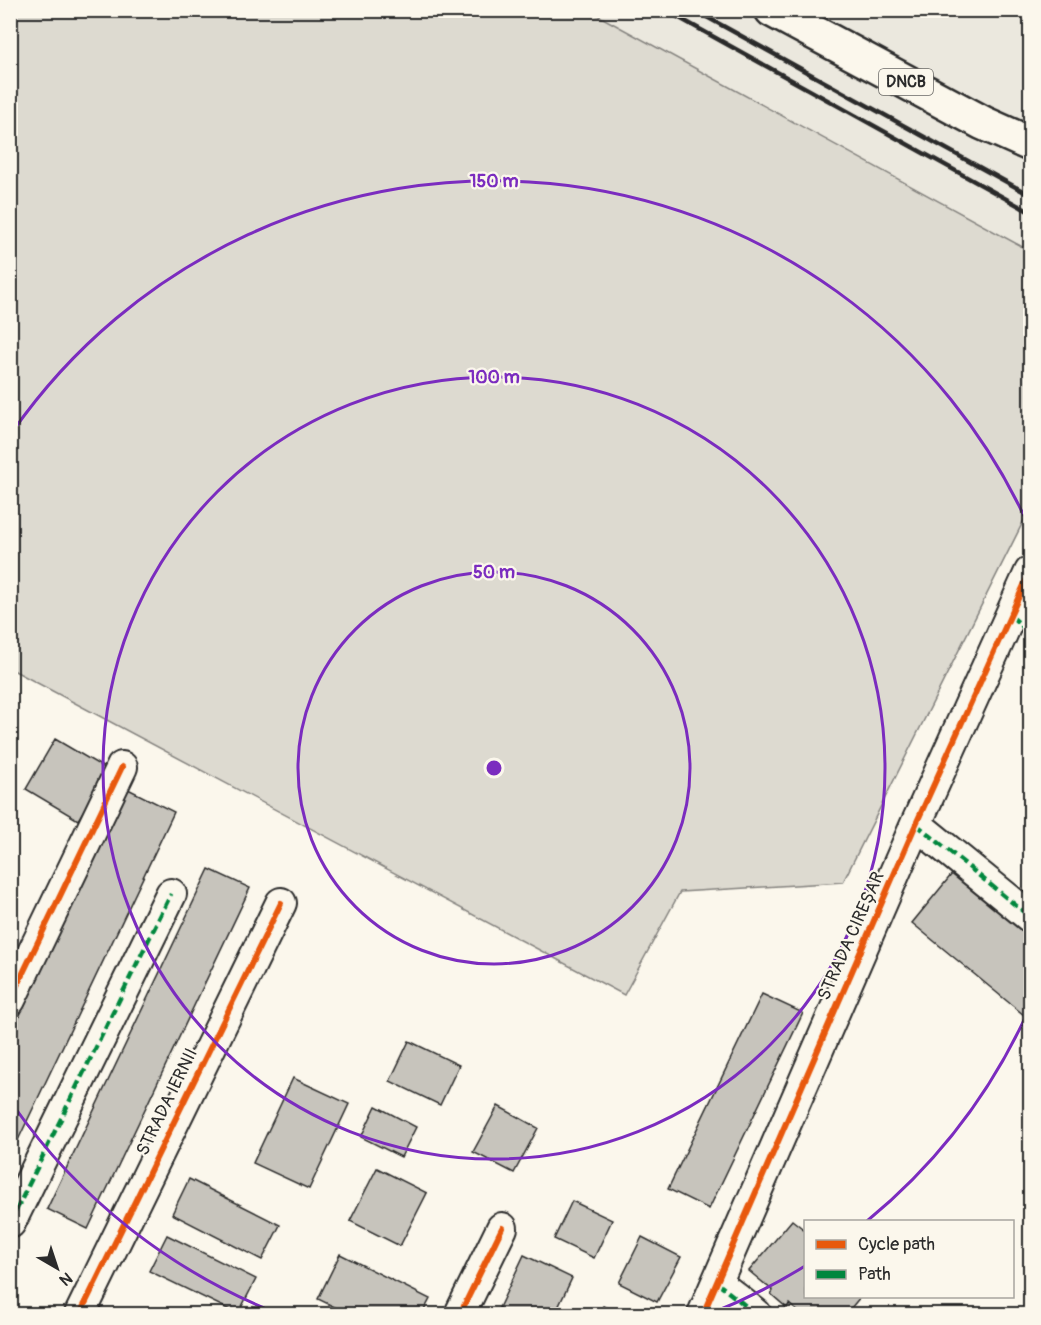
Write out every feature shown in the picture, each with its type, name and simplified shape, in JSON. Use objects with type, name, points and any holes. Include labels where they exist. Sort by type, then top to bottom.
[{"type":"main road","name":"DNCB","points":[[780,12],[983,123],[1030,144]]},
{"type":"street","name":"STRADA CIREȘAR","points":[[703,1314],[916,824],[1021,625],[1030,572]]},
{"type":"street","points":[[10,1000],[122,767]]},
{"type":"street","points":[[916,824],[1030,916]]},
{"type":"street","points":[[10,1223],[171,894]]},
{"type":"street","name":"STRADA IERNII","points":[[80,1314],[281,903]]},
{"type":"street","points":[[460,1314],[502,1228]]},
{"type":"street","points":[[717,1283],[756,1314]]},
{"type":"shaded area","points":[[10,11],[590,11],[1030,251],[1030,508],[843,882],[680,892],[624,995],[11,669]]},
{"type":"shaded area","points":[[590,11],[1030,11],[1030,251]]},
{"type":"building","points":[[55,739],[108,770],[78,820],[26,789]]},
{"type":"building","points":[[128,789],[174,812],[10,1157],[10,1036]]},
{"type":"building","points":[[961,863],[1030,920],[1030,1020],[912,923]]},
{"type":"building","points":[[209,869],[250,888],[88,1229],[47,1209]]},
{"type":"building","points":[[762,994],[803,1013],[709,1209],[668,1189]]},
{"type":"building","points":[[409,1041],[459,1065],[440,1105],[390,1081]]},
{"type":"building","points":[[293,1078],[349,1104],[309,1189],[253,1163]]},
{"type":"building","points":[[376,1106],[416,1127],[401,1157],[361,1137]]},
{"type":"building","points":[[498,1106],[538,1128],[514,1173],[473,1152]]},
{"type":"building","points":[[377,1168],[427,1193],[400,1246],[350,1221]]},
{"type":"building","points":[[189,1179],[280,1225],[262,1260],[172,1214]]},
{"type":"building","points":[[572,1201],[612,1220],[594,1258],[554,1239]]},
{"type":"building","points":[[792,1220],[804,1229],[804,1298],[859,1298],[846,1314],[801,1314],[789,1304],[787,1308],[771,1294],[773,1291],[749,1271]]},
{"type":"building","points":[[167,1235],[256,1279],[238,1314],[149,1271]]},
{"type":"building","points":[[642,1237],[681,1257],[657,1302],[619,1283]]},
{"type":"building","points":[[340,1254],[430,1299],[422,1314],[349,1314],[318,1299]]},
{"type":"building","points":[[524,1255],[572,1278],[555,1314],[497,1312]]},
{"type":"building","points":[[603,1306],[621,1314],[599,1314]]},
{"type":"railway","points":[[665,10],[1030,212]]},
{"type":"railway","points":[[694,10],[1030,195]]},
{"type":"marked path","points":[[1011,616],[1030,633]]},
{"type":"marked path","points":[[916,824],[1030,917]]},
{"type":"marked path","points":[[10,1223],[171,894]]},
{"type":"marked path","points":[[717,1283],[756,1314]]},
{"type":"cycle path","points":[[703,1314],[916,824],[1030,572]]},
{"type":"cycle path","points":[[10,1000],[122,767]]},
{"type":"cycle path","points":[[80,1314],[281,903]]},
{"type":"cycle path","points":[[460,1314],[502,1228]]}]
